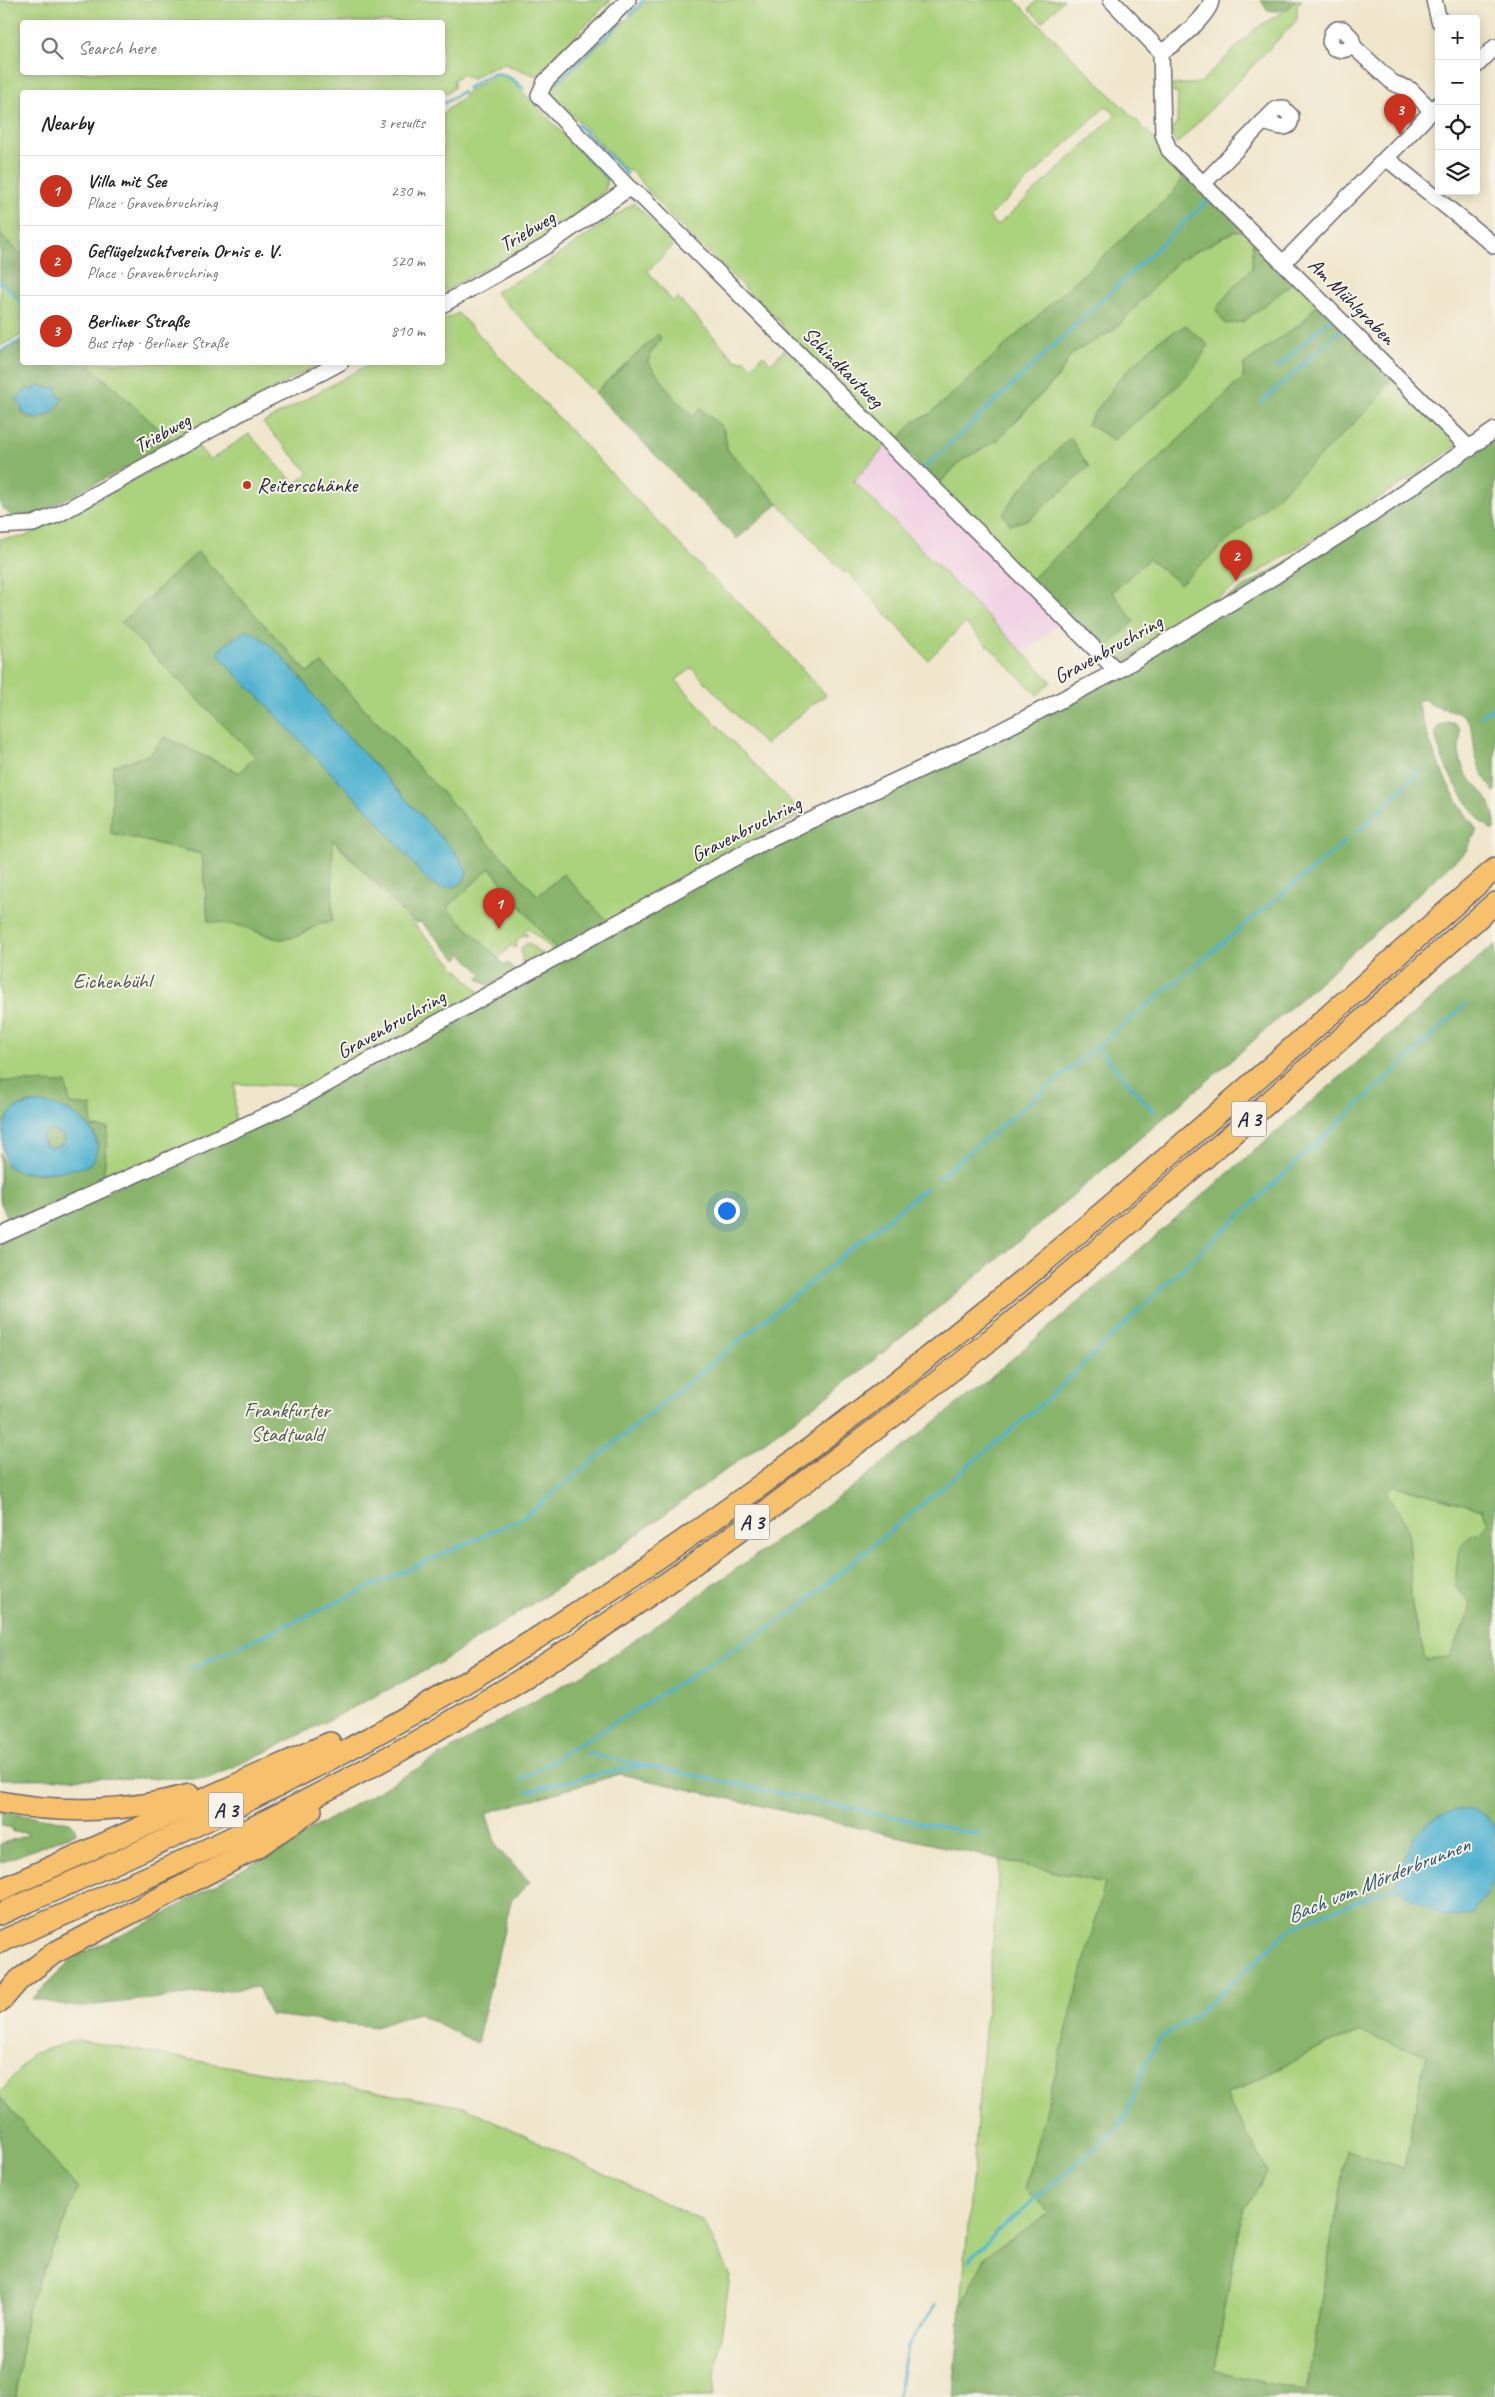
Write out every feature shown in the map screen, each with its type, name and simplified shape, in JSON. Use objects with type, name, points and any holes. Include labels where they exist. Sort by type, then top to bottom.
[{"type":"highway","name":"A 3","points":[[0,1914],[132,1856],[293,1778],[445,1694],[580,1611],[673,1548],[885,1391],[1016,1285],[1246,1088],[1495,869]]},
{"type":"highway","name":"A 3","points":[[0,1942],[250,1828],[388,1758],[493,1697],[644,1599],[735,1535],[894,1415],[1000,1331],[1132,1219],[1495,903]]},
{"type":"highway","points":[[0,1890],[300,1757],[366,1725],[445,1694]]},
{"type":"highway","points":[[0,2002],[19,1980],[54,1953],[254,1849],[388,1758]]},
{"type":"highway","points":[[0,1802],[62,1809],[120,1808],[169,1800],[256,1776]]},
{"type":"street","name":"Schindkautweg","points":[[628,0],[545,82],[539,95],[628,188],[644,199],[1116,671]]},
{"type":"street","points":[[1111,0],[1161,52],[1171,47],[1209,10],[1211,0]]},
{"type":"street","points":[[1434,0],[1438,15]]},
{"type":"street","points":[[1354,47],[1393,83],[1410,90],[1435,106]]},
{"type":"street","points":[[1479,60],[1495,47]]},
{"type":"street","name":"Am Mühlgraben","points":[[1161,52],[1164,141],[1169,150],[1470,449]]},
{"type":"street","points":[[1283,263],[1435,108]]},
{"type":"street","points":[[1203,184],[1263,122]]},
{"type":"street","points":[[1386,158],[1495,246]]},
{"type":"street","name":"Triebweg","points":[[445,303],[546,246],[628,188]]},
{"type":"street","name":"Triebweg","points":[[0,526],[33,524],[59,514],[253,405],[310,380],[336,365]]},
{"type":"street","name":"Gravenbruchring","points":[[0,1236],[289,1105],[756,846],[987,738],[1116,671],[1275,576],[1470,449],[1495,430]]},
{"type":"shaded area","points":[[886,446],[1061,622],[1024,654],[854,480]]},
{"type":"green space","points":[[0,0],[611,0],[577,34],[578,41],[537,76],[504,64],[490,68],[471,79],[463,74],[454,79],[454,88],[445,94],[445,90],[20,90],[20,253],[3,236],[0,237]]},
{"type":"green space","points":[[648,0],[1015,0],[1161,145],[1185,172],[1174,192],[930,414],[913,422],[901,448],[817,360],[795,342],[778,320],[670,216],[633,172],[626,170],[549,91]],"holes":[[[1106,106],[1116,115],[997,226],[989,217]]]},
{"type":"green space","points":[[1037,0],[1064,0],[1042,22],[1029,9]]},
{"type":"green space","points":[[1261,0],[1296,0],[1286,8],[1276,11],[1267,10]]},
{"type":"green space","points":[[1296,0],[1302,0],[1297,5],[1297,20],[1177,144],[1173,139],[1172,128],[1177,123],[1178,93],[1173,92],[1172,85],[1200,83],[1256,28],[1286,10]]},
{"type":"green space","points":[[497,74],[510,78],[607,180],[605,191],[543,239],[516,254],[502,259],[445,291],[445,111],[465,96],[464,94]]},
{"type":"green space","points":[[1185,172],[1244,231],[1233,232],[1178,261],[1114,330],[1071,354],[1059,375],[998,440],[962,460],[937,486],[897,441],[913,422],[930,414],[1174,192]]},
{"type":"green space","points":[[634,203],[675,244],[648,271],[673,302],[678,298],[736,361],[738,359],[742,362],[744,359],[752,366],[763,355],[771,363],[784,350],[791,357],[795,355],[886,446],[854,481],[1048,678],[1051,682],[1037,695],[965,623],[928,660],[848,572],[843,572],[727,449],[720,426],[701,409],[693,416],[673,396],[648,362],[650,354],[661,339],[624,365],[595,393],[495,292],[535,271]]},
{"type":"green space","points":[[1244,231],[1253,240],[1252,268],[1231,290],[1216,310],[1243,322],[1295,281],[1317,304],[1303,322],[1244,364],[1243,378],[1031,580],[937,486],[962,460],[998,440],[1059,376],[1071,354],[1114,330],[1178,261],[1233,232]],"holes":[[[1121,377],[1134,421],[1114,440],[1087,424]],[[1070,438],[1089,467],[1018,492]]]},
{"type":"green space","points":[[2,236],[20,253],[20,302],[0,283],[0,237]]},
{"type":"green space","points":[[1253,240],[1295,281],[1243,322],[1225,324],[1216,310],[1231,290],[1252,268]]},
{"type":"green space","points":[[0,283],[20,302],[20,336],[0,346]]},
{"type":"green space","points":[[1317,304],[1392,378],[1375,403],[1292,483],[1180,584],[1149,559],[1112,592],[1134,621],[1105,650],[1031,580],[1243,378],[1244,364],[1303,322]]},
{"type":"green space","name":"Eichenbühl","points":[[458,313],[705,571],[765,628],[826,695],[765,745],[692,668],[676,680],[803,814],[715,859],[608,922],[563,874],[538,896],[322,663],[308,673],[198,552],[121,623],[255,756],[240,773],[164,737],[149,755],[113,766],[111,833],[202,854],[208,921],[239,925],[278,939],[297,936],[332,921],[332,839],[479,992],[314,1086],[235,1084],[235,1125],[103,1184],[108,1128],[91,1127],[70,1104],[0,1088],[0,539],[24,537],[198,446],[210,460],[249,434],[295,484],[309,473],[263,423],[367,365],[445,365],[445,319]]},
{"type":"green space","points":[[1186,325],[1208,345],[1200,359],[1179,384],[1114,440],[1087,424],[1121,377],[1158,341]]},
{"type":"green space","points":[[658,334],[661,338],[650,354],[648,362],[673,396],[693,416],[701,409],[723,428],[727,449],[778,504],[737,539],[595,393]]},
{"type":"green space","points":[[20,343],[20,365],[89,365],[174,443],[27,519],[13,518],[0,505],[0,353]],"holes":[[[39,385],[47,388],[52,387],[58,397],[61,397],[60,405],[57,409],[42,418],[36,419],[30,418],[22,412],[20,396],[26,390],[33,390]]]},
{"type":"green space","points":[[89,365],[317,365],[174,443]]},
{"type":"green space","points":[[1392,378],[1458,445],[1412,477],[1116,661],[1105,650],[1134,621],[1111,593],[1149,558],[1180,583]]},
{"type":"green space","points":[[1070,437],[1089,467],[1030,519],[1010,525],[1003,514],[1018,492]]},
{"type":"green space","name":"Frankfurter Stadtwald","points":[[1495,438],[1495,793],[1481,771],[1475,752],[1473,733],[1466,718],[1456,712],[1434,706],[1424,699],[1417,701],[1428,736],[1448,784],[1477,830],[1466,851],[1226,1065],[1005,1253],[853,1377],[612,1553],[438,1664],[270,1750],[209,1778],[0,1779],[0,1241],[287,1110],[798,831],[953,760]]},
{"type":"green space","points":[[198,552],[308,673],[322,663],[538,896],[563,874],[608,922],[556,950],[490,868],[447,908],[505,965],[508,963],[516,972],[489,986],[478,979],[482,974],[462,954],[457,959],[421,922],[415,923],[333,839],[332,922],[323,922],[295,937],[279,939],[241,926],[208,921],[202,854],[111,833],[113,766],[149,755],[164,737],[239,773],[255,756],[121,623]],"holes":[[[239,633],[266,642],[299,674],[314,699],[461,859],[467,873],[459,884],[454,887],[442,887],[425,878],[376,819],[281,721],[273,709],[225,663],[220,649]]]},
{"type":"green space","points":[[1448,722],[1453,723],[1459,728],[1459,749],[1462,764],[1466,774],[1488,801],[1495,822],[1495,828],[1492,831],[1485,823],[1483,824],[1453,781],[1442,757],[1435,732],[1438,726]]},
{"type":"green space","points":[[490,868],[556,950],[553,952],[528,928],[524,932],[528,935],[520,937],[515,948],[511,945],[498,959],[446,908]]},
{"type":"green space","points":[[528,943],[545,956],[525,967],[522,961],[521,948]]},
{"type":"green space","points":[[1495,944],[1495,2397],[953,2397],[961,2306],[987,2255],[1049,2213],[1025,2189],[1105,1883],[620,1774],[486,1813],[497,1848],[530,1882],[511,1901],[477,2043],[417,2013],[376,2027],[270,2015],[258,1987],[77,2007],[32,1999],[76,1956],[154,1920],[608,1659],[853,1487],[984,1383]],"holes":[[[1393,1485],[1482,1509],[1488,1523],[1481,1533],[1466,1540],[1459,1553],[1455,1586],[1469,1601],[1470,1612],[1449,1657],[1425,1659],[1411,1599],[1409,1539],[1400,1513],[1386,1491]],[[1357,2032],[1426,2054],[1404,2168],[1346,2151],[1306,2393],[1214,2370],[1242,2212],[1268,2172],[1226,2095],[1324,2045]]]},
{"type":"green space","points":[[1,1081],[66,1083],[70,1104],[92,1106],[91,1127],[108,1128],[103,1184],[11,1225],[0,1201],[0,1152],[3,1162],[22,1172],[31,1174],[48,1173],[90,1164],[96,1151],[97,1142],[94,1133],[78,1117],[55,1106],[43,1104],[32,1103],[19,1107],[9,1116],[0,1131]]},
{"type":"green space","points":[[53,1129],[60,1132],[63,1139],[60,1146],[53,1149],[46,1146],[43,1139],[46,1132]]},
{"type":"green space","points":[[1393,1485],[1482,1509],[1488,1523],[1455,1586],[1469,1601],[1470,1612],[1449,1657],[1425,1660],[1411,1599],[1409,1539],[1400,1513],[1386,1491]]},
{"type":"green space","points":[[0,1812],[70,1822],[75,1827],[76,1833],[0,1863],[0,1844],[28,1835],[28,1833],[13,1832],[12,1828],[2,1826]]},
{"type":"green space","points":[[1000,1860],[1106,1883],[1025,2189],[1050,2213],[987,2255],[961,2306]]},
{"type":"green space","points":[[1358,2032],[1426,2054],[1404,2168],[1346,2151],[1306,2393],[1214,2370],[1242,2212],[1268,2172],[1226,2096],[1324,2045]]},
{"type":"green space","points":[[77,2040],[465,2107],[704,2222],[730,2276],[712,2397],[16,2397],[27,2309],[78,2189],[0,2097],[0,2093],[32,2054]]},
{"type":"green space","points":[[0,2097],[78,2189],[27,2309],[16,2397],[0,2397]]},
{"type":"water","points":[[39,385],[47,388],[57,387],[58,397],[64,397],[53,412],[39,419],[25,415],[17,399],[26,389],[33,390]]},
{"type":"water","points":[[246,630],[270,645],[282,657],[334,721],[461,859],[467,871],[464,881],[454,887],[444,888],[434,885],[425,878],[376,819],[281,721],[266,703],[232,670],[218,652]]},
{"type":"water","points":[[33,1103],[54,1105],[65,1109],[84,1122],[96,1140],[97,1150],[95,1158],[91,1163],[68,1170],[28,1173],[8,1166],[5,1161],[2,1138],[5,1123],[14,1109]],"holes":[[[49,1130],[62,1133],[65,1140],[63,1144],[52,1148],[44,1145],[42,1136]]]},
{"type":"water","points":[[1457,1810],[1474,1810],[1487,1817],[1495,1829],[1495,1879],[1472,1915],[1445,1917],[1394,1888],[1409,1848],[1421,1829],[1441,1815]]},
{"type":"waterway","points":[[630,14],[644,0]]},
{"type":"waterway","points":[[556,83],[623,20]]},
{"type":"waterway","points":[[468,88],[484,78],[496,74],[508,76],[523,88]]},
{"type":"waterway","points":[[445,102],[462,92]]},
{"type":"waterway","points":[[578,125],[627,174]]},
{"type":"waterway","points":[[573,141],[608,178]]},
{"type":"waterway","points":[[923,469],[1209,199],[1211,202]]},
{"type":"waterway","points":[[0,282],[20,301]]},
{"type":"waterway","points":[[1278,367],[1330,319]]},
{"type":"waterway","points":[[1262,402],[1341,329]]},
{"type":"waterway","points":[[0,351],[20,341]]},
{"type":"waterway","points":[[1481,717],[1495,705]]},
{"type":"waterway","points":[[1358,832],[1422,769]]},
{"type":"waterway","points":[[938,1178],[1346,841]]},
{"type":"waterway","points":[[521,1780],[791,1614],[1043,1403],[1167,1283],[1466,1004]]},
{"type":"waterway","points":[[1097,1047],[1154,1112]]},
{"type":"waterway","points":[[190,1669],[524,1517],[927,1187]]},
{"type":"waterway","points":[[586,1753],[980,1835]]},
{"type":"waterway","points":[[528,1791],[606,1772],[645,1766]]},
{"type":"waterway","name":"Bach vom Mörderbrunnen","points":[[969,2261],[1004,2225],[1118,2129],[1132,2102],[1144,2067],[1160,2038],[1191,2019],[1291,1929],[1315,1917],[1398,1886]]},
{"type":"waterway","name":"Bach vom Mörderbrunnen","points":[[898,2397],[907,2346],[936,2305]]},
{"type":"place","name":"Berliner Straße","points":[[1400,135]]},
{"type":"place","name":"Reiterschänke","points":[[247,485]]},
{"type":"place","name":"Geflügelzuchtverein Ornis e. V.","points":[[1236,581]]},
{"type":"place","name":"Villa mit See","points":[[499,929]]}]
